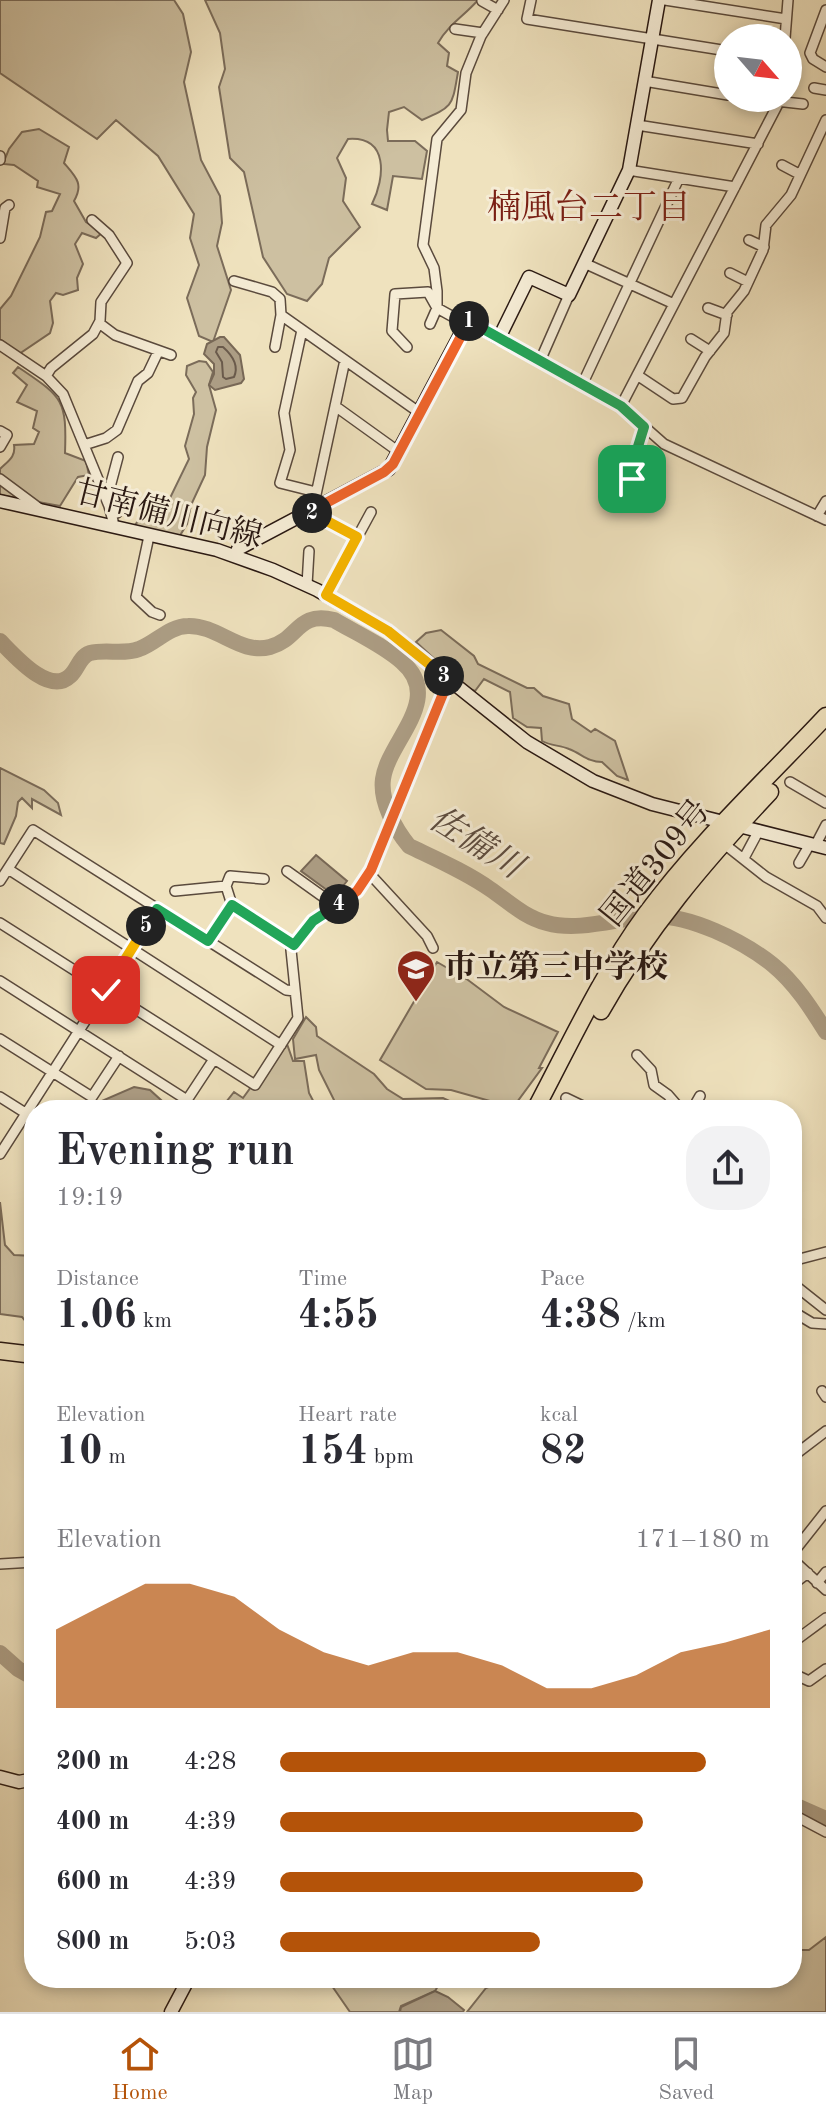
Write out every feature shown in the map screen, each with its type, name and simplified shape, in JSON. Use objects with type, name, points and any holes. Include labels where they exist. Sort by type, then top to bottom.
[{"type":"highway","name":"国道309号","points":[[551,1100],[644,917],[732,824],[826,716]]},
{"type":"highway","name":"国道309号","points":[[682,879],[723,843],[732,824],[826,732]]},
{"type":"highway","name":"国道309号","points":[[541,1100],[624,959]]},
{"type":"highway","points":[[0,1340],[24,1343]]},
{"type":"highway","points":[[0,1351],[24,1354]]},
{"type":"street","points":[[430,324],[437,308],[436,275],[423,245],[437,139],[461,110],[466,73],[483,33],[504,0]]},
{"type":"street","points":[[531,0],[527,19],[714,49]]},
{"type":"street","points":[[540,361],[628,170],[659,0]]},
{"type":"street","points":[[665,0],[786,19]]},
{"type":"street","points":[[786,24],[788,0]]},
{"type":"street","points":[[482,1],[498,10]]},
{"type":"street","points":[[826,10],[822,28],[810,53],[815,61],[826,67]]},
{"type":"street","points":[[455,29],[483,33]]},
{"type":"street","points":[[644,81],[714,93]]},
{"type":"street","points":[[814,88],[826,90]]},
{"type":"street","points":[[621,406],[773,112]]},
{"type":"street","points":[[637,375],[673,399],[682,398],[724,333],[727,315],[748,282],[764,247],[766,225],[791,195],[826,120]]},
{"type":"street","points":[[637,125],[758,144]]},
{"type":"street","points":[[806,136],[816,140]]},
{"type":"street","points":[[782,165],[799,174]]},
{"type":"street","points":[[628,170],[735,187]]},
{"type":"street","points":[[582,385],[679,178]]},
{"type":"street","points":[[0,238],[5,208],[9,205]]},
{"type":"street","points":[[46,376],[51,368],[93,334],[99,323],[101,302],[127,263],[109,235],[92,220]]},
{"type":"street","points":[[749,240],[764,247]]},
{"type":"street","points":[[584,263],[674,304]]},
{"type":"street","points":[[730,273],[748,282]]},
{"type":"street","points":[[499,338],[529,277],[569,295]]},
{"type":"street","points":[[234,281],[272,292],[280,299],[281,315],[275,347]]},
{"type":"street","points":[[407,347],[392,331],[395,294],[428,292],[437,308],[466,324]]},
{"type":"street","points":[[708,308],[727,315]]},
{"type":"street","points":[[281,315],[420,413]]},
{"type":"street","points":[[236,556],[238,549],[389,469],[468,320],[621,406],[664,444],[822,518],[826,501]]},
{"type":"street","points":[[99,323],[115,335],[171,355]]},
{"type":"street","points":[[302,330],[284,413],[290,450],[280,483],[316,492]]},
{"type":"street","points":[[691,339],[710,351]]},
{"type":"street","points":[[0,345],[46,376],[66,399],[109,506],[112,525],[117,521],[118,514],[110,487],[118,457]]},
{"type":"street","points":[[84,445],[106,438],[117,430],[138,381],[148,373],[158,352]]},
{"type":"street","points":[[345,360],[312,513],[357,537]]},
{"type":"street","points":[[335,406],[399,452]]},
{"type":"street","points":[[632,479],[632,466],[644,427]]},
{"type":"street","points":[[0,431],[7,435],[0,447]]},
{"type":"street","points":[[0,479],[45,513]]},
{"type":"street","name":"甘南備川向線","points":[[0,501],[236,556],[307,585],[388,631],[527,742],[575,772],[637,800],[817,846]]},
{"type":"street","points":[[326,595],[371,512]]},
{"type":"street","points":[[149,536],[136,597],[160,615]]},
{"type":"street","points":[[307,585],[309,551]]},
{"type":"street","points":[[0,923],[255,1085],[298,1018],[291,950],[313,921],[357,891],[369,873],[449,679]]},
{"type":"street","points":[[790,782],[826,803]]},
{"type":"street","points":[[799,863],[817,846],[826,825]]},
{"type":"street","points":[[0,881],[33,830],[286,990],[295,991]]},
{"type":"street","points":[[744,858],[759,830]]},
{"type":"street","points":[[723,843],[775,883],[817,906],[826,918]]},
{"type":"street","points":[[8,869],[281,1045]]},
{"type":"street","points":[[287,871],[336,906]]},
{"type":"street","points":[[369,873],[427,936],[433,948]]},
{"type":"street","points":[[264,879],[230,876],[226,886],[232,905],[294,945]]},
{"type":"street","points":[[175,891],[226,886]]},
{"type":"street","points":[[208,941],[232,905]]},
{"type":"street","points":[[36,1100],[157,909]]},
{"type":"street","points":[[0,981],[187,1100],[214,1059]]},
{"type":"street","points":[[0,1039],[92,1097],[119,1056]]},
{"type":"street","points":[[637,1055],[651,1070],[654,1085],[672,1100]]},
{"type":"street","points":[[698,1100],[700,1096]]},
{"type":"street","points":[[0,1097],[24,1112]]},
{"type":"street","points":[[566,1098],[570,1100]]},
{"type":"street","points":[[0,1154],[24,1118]]},
{"type":"street","points":[[802,1258],[826,1252]]},
{"type":"street","points":[[802,1291],[826,1310]]},
{"type":"street","points":[[802,1317],[812,1323],[826,1324]]},
{"type":"street","points":[[802,1449],[826,1431]]},
{"type":"street","points":[[802,1543],[826,1511]]},
{"type":"street","points":[[0,1564],[24,1563]]},
{"type":"street","points":[[802,1567],[826,1590]]},
{"type":"street","points":[[817,1583],[826,1572]]},
{"type":"street","points":[[802,1578],[808,1573]]},
{"type":"street","points":[[802,1636],[826,1618]]},
{"type":"street","points":[[802,1678],[809,1681],[826,1669]]},
{"type":"street","points":[[0,1777],[24,1781]]},
{"type":"street","points":[[802,1819],[826,1832]]},
{"type":"street","points":[[171,2012],[184,1988]]},
{"type":"shaded area","points":[[0,0],[174,0],[183,14],[191,52],[184,82],[201,160],[220,196],[222,223],[217,246],[231,290],[213,342],[199,336],[187,298],[199,265],[190,238],[194,214],[158,156],[116,120],[97,139],[0,73]]},
{"type":"shaded area","points":[[205,0],[478,0],[438,43],[449,53],[447,66],[458,72],[450,104],[422,120],[404,107],[389,112],[388,141],[415,141],[427,151],[422,179],[393,176],[387,210],[372,204],[381,171],[377,151],[371,144],[348,139],[337,158],[346,178],[343,201],[360,227],[329,258],[322,284],[307,301],[287,294],[263,257],[244,172],[230,158],[219,87],[225,69],[220,33]]},
{"type":"shaded area","points":[[39,129],[69,147],[64,163],[78,185],[74,201],[86,222],[103,232],[96,238],[82,233],[75,244],[83,264],[77,278],[78,290],[63,295],[56,293],[50,301],[53,323],[50,333],[19,354],[0,339],[0,309],[11,296],[40,237],[46,212],[52,211],[60,194],[37,187],[38,181],[14,165],[3,164],[9,149],[22,132]]},
{"type":"shaded area","points":[[199,361],[206,362],[213,372],[209,385],[216,410],[207,447],[205,475],[191,505],[187,524],[179,537],[134,526],[139,520],[167,511],[169,500],[189,459],[185,446],[194,414],[193,398],[196,392],[186,375],[187,366]]},
{"type":"shaded area","points":[[18,367],[44,385],[59,401],[65,421],[65,453],[86,461],[89,475],[78,477],[60,506],[0,495],[0,469],[13,456],[14,445],[34,444],[39,432],[33,428],[37,411],[17,402],[27,385],[13,373]]},
{"type":"shaded area","points":[[441,630],[474,656],[478,664],[527,688],[534,688],[543,696],[569,704],[572,719],[591,732],[595,729],[615,741],[628,780],[617,776],[602,762],[542,741],[541,728],[527,727],[513,718],[510,692],[484,679],[475,691],[465,687],[416,642],[426,633]]},
{"type":"shaded area","points":[[0,768],[44,790],[58,803],[61,815],[32,799],[32,808],[22,798],[4,844],[0,843]]},
{"type":"shaded area","points":[[437,962],[504,1007],[558,1032],[539,1068],[542,1068],[518,1100],[486,1100],[451,1090],[426,1089],[380,1060]]},
{"type":"shaded area","points":[[306,1017],[316,1027],[317,1036],[374,1074],[387,1089],[403,1099],[447,1100],[334,1100],[319,1070],[316,1055],[295,1059],[293,1039]]},
{"type":"shaded area","points":[[287,1044],[293,1061],[304,1061],[313,1100],[228,1100],[234,1092],[243,1098],[251,1087],[257,1089]]},
{"type":"shaded area","points":[[0,1202],[5,1245],[14,1255],[24,1256],[24,1320],[0,1314]]},
{"type":"shaded area","points":[[826,1937],[826,2012],[467,2012],[486,1988],[802,1988],[802,1950],[809,1950]]},
{"type":"shaded area","points":[[333,1988],[437,1988],[401,2006],[399,2012],[350,2012]]},
{"type":"water","points":[[224,337],[240,355],[244,379],[241,383],[215,390],[209,385],[214,364],[204,354],[207,344]]},
{"type":"water","points":[[316,855],[347,881],[335,896],[301,871]]},
{"type":"water","points":[[134,1087],[150,1090],[161,1100],[104,1100]]},
{"type":"water","points":[[435,1991],[448,1997],[463,2012],[400,2012],[401,2007]]},
{"type":"waterway","name":"佐備川","points":[[0,641],[32,671],[52,681],[62,681],[90,653],[133,651],[181,627],[199,627],[239,644],[259,648],[280,643],[312,619],[334,620],[386,650],[414,676],[418,691],[416,705],[383,779],[384,797],[390,815],[409,846],[471,877],[524,913],[547,923],[572,926],[650,916],[681,919],[715,931],[747,947],[781,972],[826,1032]]},
{"type":"waterway","points":[[0,1653],[24,1672]]},
{"type":"waterway","points":[[802,1808],[826,1819]]},
{"type":"place","name":"市立第三中学校","points":[[416,1003]]},
{"type":"district","name":"楠風台二丁目","points":[[589,209]]},
{"type":"route","points":[[106,990],[157,909],[208,941],[232,905],[294,945],[313,921],[350,897],[365,882],[449,679],[388,631],[326,595],[357,537],[312,513],[389,469],[468,320],[621,406],[644,427],[632,466],[632,479]]}]
